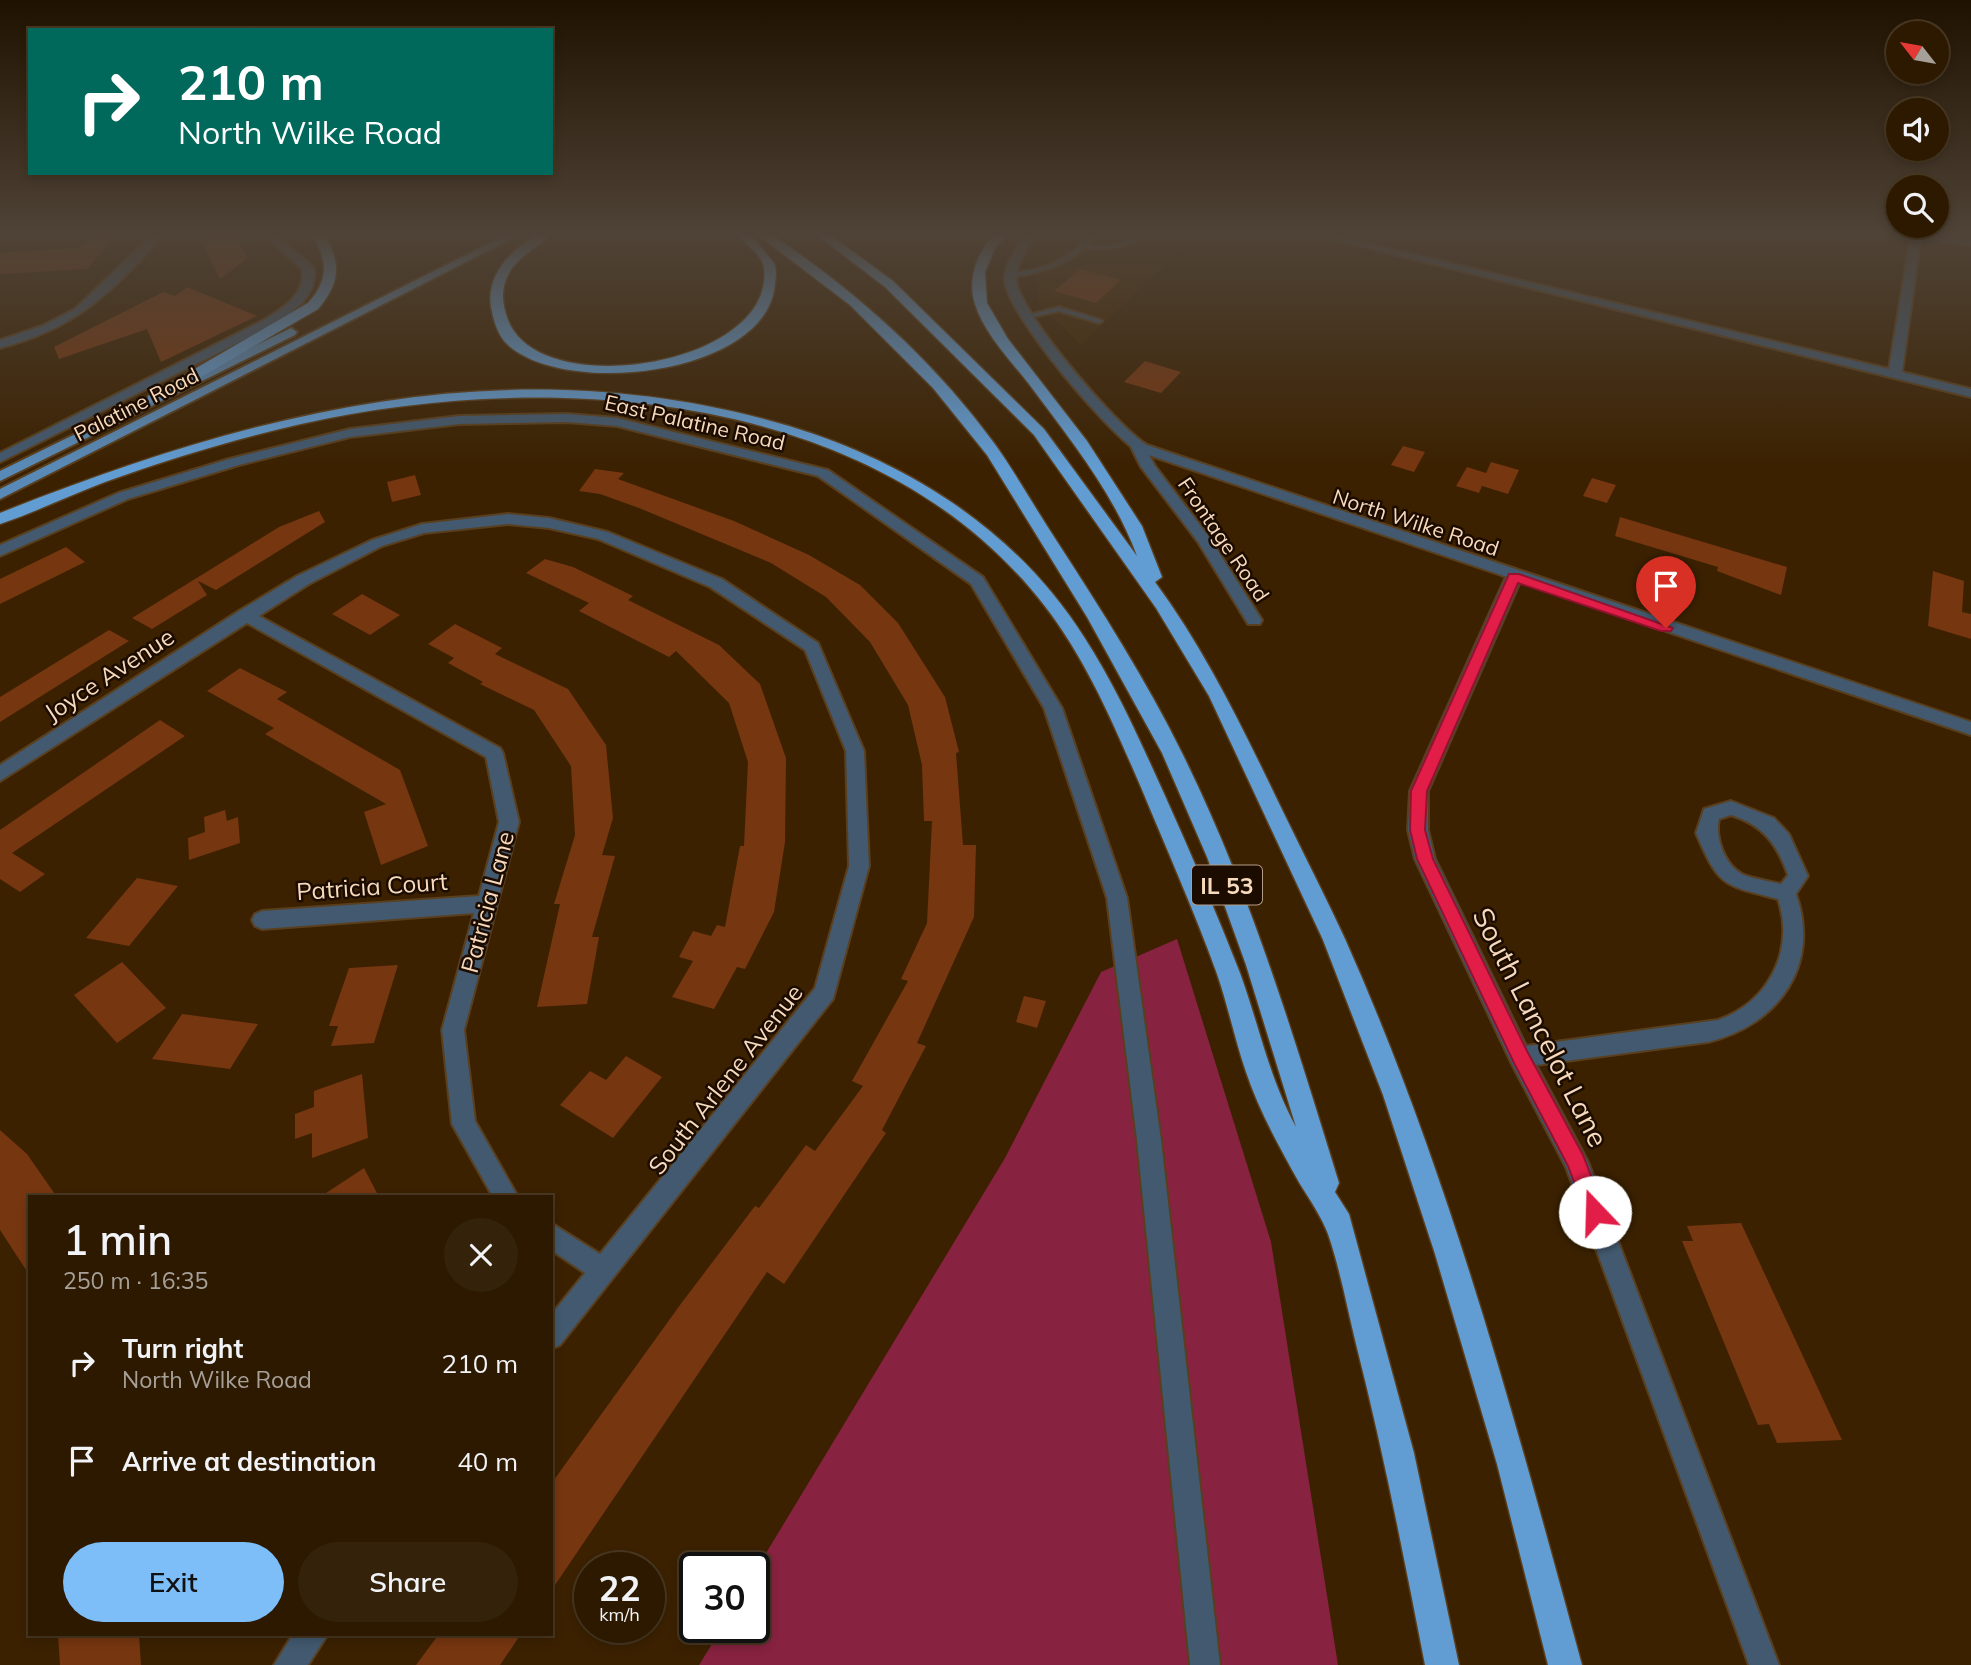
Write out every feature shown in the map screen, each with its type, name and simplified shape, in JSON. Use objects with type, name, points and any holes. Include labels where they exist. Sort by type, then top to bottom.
[{"type":"highway","points":[[153,399],[305,313]]},
{"type":"highway","points":[[500,313],[511,341],[542,360],[579,366],[630,368],[702,353],[725,343],[761,313]]},
{"type":"highway","name":"IL 53","points":[[863,313],[927,375],[985,443],[1098,619],[1172,753],[1221,870],[1285,1049],[1339,1226],[1399,1453],[1442,1665]]},
{"type":"highway","name":"IL 53","points":[[918,313],[1038,432],[1163,605],[1218,696],[1280,824],[1334,940],[1395,1096],[1449,1254],[1508,1451],[1565,1665]]},
{"type":"highway","points":[[987,313],[1002,340],[1082,444],[1135,526],[1163,605]]},
{"type":"highway","points":[[0,519],[134,465],[262,428],[418,400],[513,393],[613,394],[711,408],[788,428],[856,453],[909,480],[971,520],[1023,571],[1051,602],[1086,655],[1145,772],[1191,879],[1230,979],[1266,1091],[1339,1226]]},
{"type":"main road","name":"Palatine Road","points":[[0,477],[328,313]]},
{"type":"main road","name":"Palatine Road","points":[[0,495],[360,313]]},
{"type":"street","points":[[0,344],[49,327],[74,313]]},
{"type":"street","points":[[0,458],[268,323],[282,313]]},
{"type":"street","name":"North Wilke Road","points":[[1026,313],[1053,355],[1137,445],[1197,472],[1971,729]]},
{"type":"street","points":[[1641,313],[1971,393]]},
{"type":"street","points":[[1895,374],[1904,313]]},
{"type":"street","name":"East Palatine Road","points":[[0,551],[123,496],[182,477],[350,433],[411,425],[509,418],[617,422],[823,473],[976,581],[1053,708],[1117,898],[1149,1140],[1205,1665]]},
{"type":"street","name":"Frontage Road","points":[[1137,445],[1148,467],[1204,540],[1254,620]]},
{"type":"street","name":"South Arlene Avenue","points":[[245,615],[331,564],[377,543],[422,529],[508,519],[550,523],[604,534],[716,583],[813,646],[855,751],[859,866],[825,992],[603,1271]]},
{"type":"street","name":"South Lancelot Lane","points":[[1514,577],[1419,791],[1418,830],[1425,859],[1520,1057],[1576,1162],[1764,1665]]},
{"type":"street","name":"Joyce Avenue","points":[[0,774],[245,615]]},
{"type":"street","name":"Patricia Lane","points":[[245,615],[494,753],[509,822],[453,1030],[464,1124],[505,1195]]},
{"type":"street","points":[[1731,808],[1752,813],[1771,824],[1790,853],[1798,876],[1786,893],[1735,880],[1718,861],[1706,833],[1711,814],[1731,808]]},
{"type":"street","points":[[1520,1057],[1698,1034],[1735,1024],[1770,999],[1788,969],[1796,938],[1793,909],[1786,893]]},
{"type":"street","name":"Patricia Court","points":[[262,920],[485,904]]},
{"type":"street","points":[[553,1236],[603,1271],[553,1334]]},
{"type":"street","points":[[289,1665],[311,1636]]},
{"type":"lane","points":[[1028,316],[1043,313]]},
{"type":"lane","points":[[1071,313],[1099,321]]},
{"type":"shaded area","points":[[1048,313],[1115,313],[1081,345]]},
{"type":"shaded area","points":[[1177,939],[1271,1242],[1338,1665],[699,1665],[713,1643],[770,1643],[770,1552],[767,1552],[1005,1158],[1101,972]]},
{"type":"building","points":[[122,313],[249,313],[257,316],[161,362],[147,329],[59,359],[54,347]]},
{"type":"building","points":[[1145,361],[1181,372],[1161,393],[1124,382]]},
{"type":"building","points":[[1403,446],[1425,452],[1414,472],[1391,465]]},
{"type":"building","points":[[1491,462],[1519,470],[1508,494],[1482,486],[1479,493],[1456,486],[1467,467],[1486,473]]},
{"type":"building","points":[[595,469],[624,473],[618,479],[734,521],[809,555],[860,585],[898,623],[945,697],[959,752],[956,753],[963,845],[976,845],[974,917],[917,1043],[926,1046],[882,1130],[886,1133],[784,1284],[767,1272],[577,1552],[574,1552],[574,1557],[553,1588],[553,1481],[755,1206],[759,1208],[806,1145],[815,1151],[863,1086],[852,1081],[908,981],[901,979],[927,923],[932,821],[924,821],[922,765],[908,705],[870,642],[826,597],[771,563],[600,494],[579,491]]},
{"type":"building","points":[[415,475],[421,495],[392,502],[387,482]]},
{"type":"building","points":[[1592,478],[1616,485],[1607,503],[1583,496]]},
{"type":"building","points":[[319,511],[325,522],[216,590],[198,581],[207,595],[152,629],[132,618],[279,527]]},
{"type":"building","points":[[1620,517],[1787,567],[1781,595],[1717,571],[1718,567],[1615,536]]},
{"type":"building","points":[[66,547],[85,562],[0,604],[0,579]]},
{"type":"building","points":[[545,559],[573,567],[633,596],[628,600],[719,645],[760,684],[786,758],[785,842],[774,912],[745,969],[737,967],[714,1009],[672,997],[693,961],[679,957],[693,931],[711,936],[717,925],[725,927],[740,846],[744,846],[748,762],[729,703],[676,651],[669,657],[579,611],[589,603],[526,573]]},
{"type":"building","points":[[1933,571],[1964,581],[1962,612],[1971,614],[1971,639],[1928,626]]},
{"type":"building","points":[[362,594],[400,615],[370,635],[332,614]]},
{"type":"building","points":[[455,624],[502,648],[495,654],[568,689],[606,745],[613,818],[602,855],[615,856],[592,937],[599,937],[587,1004],[537,1007],[560,904],[554,904],[575,835],[571,766],[534,710],[480,684],[483,682],[448,663],[454,658],[428,644]]},
{"type":"building","points":[[109,630],[129,641],[0,722],[0,697]]},
{"type":"building","points":[[240,668],[287,692],[277,699],[400,770],[428,846],[381,865],[364,812],[386,804],[265,734],[274,728],[207,691]]},
{"type":"building","points":[[160,720],[185,736],[12,853],[45,874],[20,892],[0,879],[0,830]]},
{"type":"building","points":[[225,810],[227,821],[238,817],[240,843],[189,860],[188,838],[205,832],[204,817]]},
{"type":"building","points":[[137,878],[178,886],[129,946],[86,938]]},
{"type":"building","points":[[122,962],[166,1008],[117,1043],[74,995]]},
{"type":"building","points":[[398,965],[374,1043],[331,1046],[338,1026],[329,1026],[349,968]]},
{"type":"building","points":[[1024,996],[1046,1001],[1037,1028],[1016,1022]]},
{"type":"building","points":[[182,1014],[258,1024],[230,1069],[152,1059]]},
{"type":"building","points":[[626,1056],[662,1077],[613,1138],[560,1105],[590,1071],[606,1080]]},
{"type":"building","points":[[362,1074],[368,1138],[312,1158],[312,1133],[295,1139],[295,1114],[314,1107],[314,1091]]},
{"type":"building","points":[[0,1130],[27,1154],[56,1195],[28,1195],[28,1273],[0,1230]]},
{"type":"building","points":[[364,1168],[378,1195],[323,1195]]},
{"type":"building","points":[[1741,1223],[1842,1440],[1777,1443],[1769,1424],[1758,1425],[1682,1241],[1693,1241],[1687,1226]]},
{"type":"building","points":[[58,1636],[139,1636],[141,1665],[60,1665]]},
{"type":"building","points":[[438,1636],[520,1636],[500,1665],[416,1665]]},
{"type":"route","points":[[1595,1212],[1576,1162],[1520,1057],[1425,859],[1418,830],[1419,791],[1514,577],[1666,628]]}]
